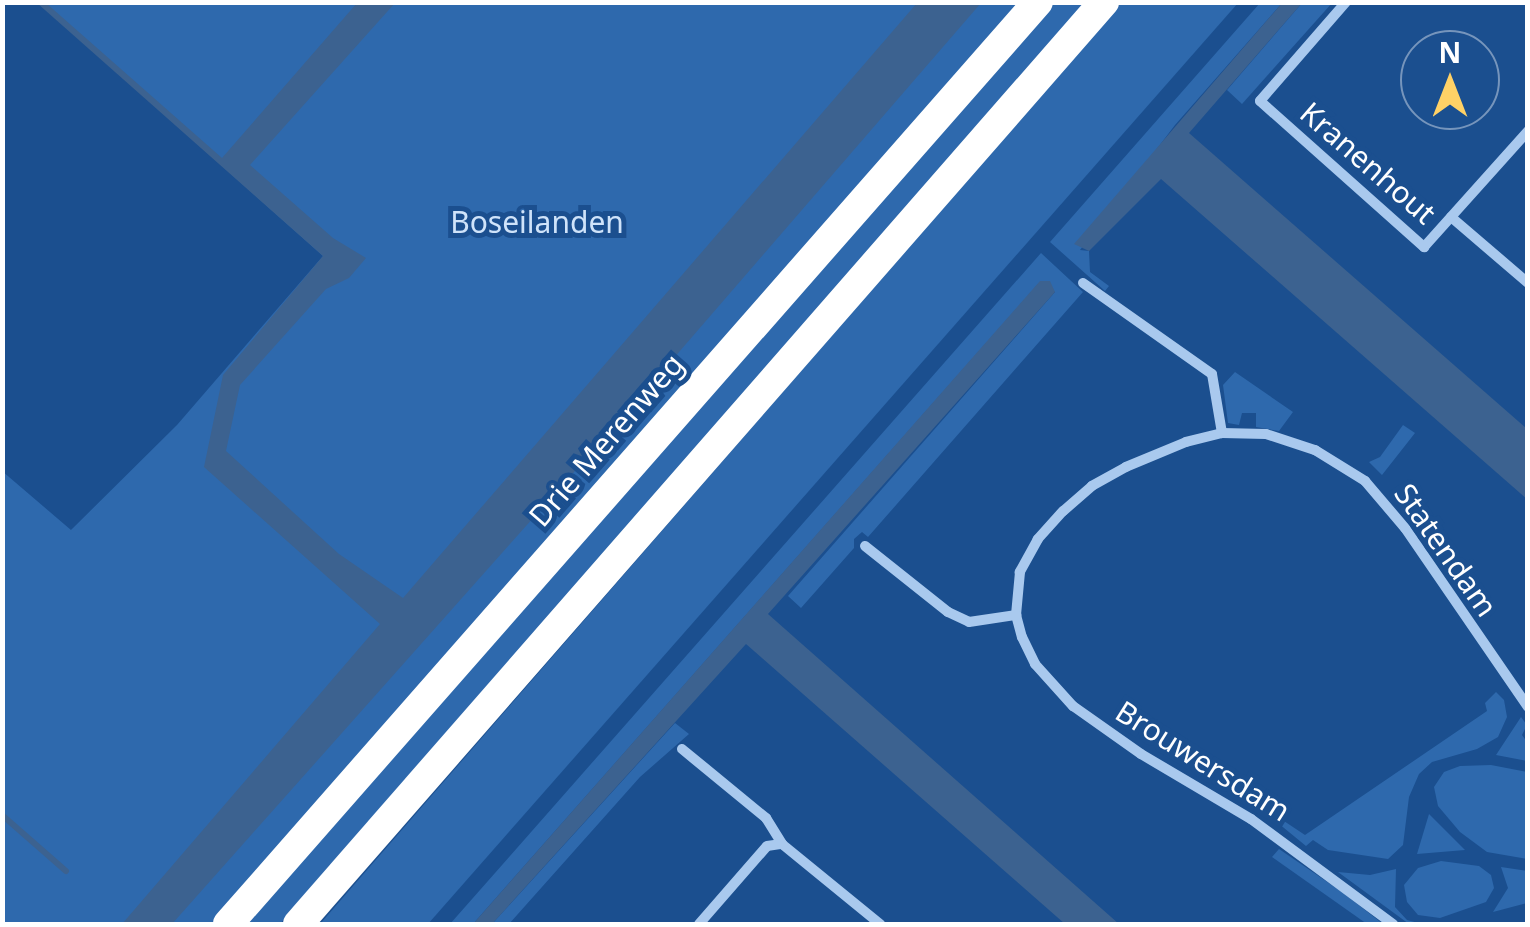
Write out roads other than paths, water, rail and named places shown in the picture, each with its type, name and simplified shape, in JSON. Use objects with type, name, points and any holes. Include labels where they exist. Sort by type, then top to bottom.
[{"type":"highway","name":"Drie Merenweg","points":[[228,924],[1038,2]]},
{"type":"highway","points":[[298,924],[1104,2]]},
{"type":"street","name":"Kranenhout","points":[[1346,2],[1260,101],[1424,247],[1528,132]]},
{"type":"street","points":[[1517,144],[1528,153]]},
{"type":"street","points":[[1451,216],[1528,283]]},
{"type":"street","points":[[865,546],[958,617],[969,622],[1016,615],[1020,572],[1038,539],[1063,511],[1092,486],[1126,467],[1186,442],[1222,433],[1212,374],[1083,282]]},
{"type":"street","name":"Statendam","points":[[1222,433],[1266,434],[1315,450],[1366,481],[1405,528],[1504,678],[1528,707]]},
{"type":"street","name":"Brouwersdam","points":[[1016,615],[1036,664],[1073,706],[1141,754],[1251,819],[1393,924]]},
{"type":"street","points":[[682,749],[766,818],[782,844],[880,924]]},
{"type":"street","points":[[699,924],[767,846],[782,844]]},
{"type":"waterway","points":[[2,815],[66,871]]},
{"type":"park label","name":"Boseilanden","points":[[537,222]]}]
